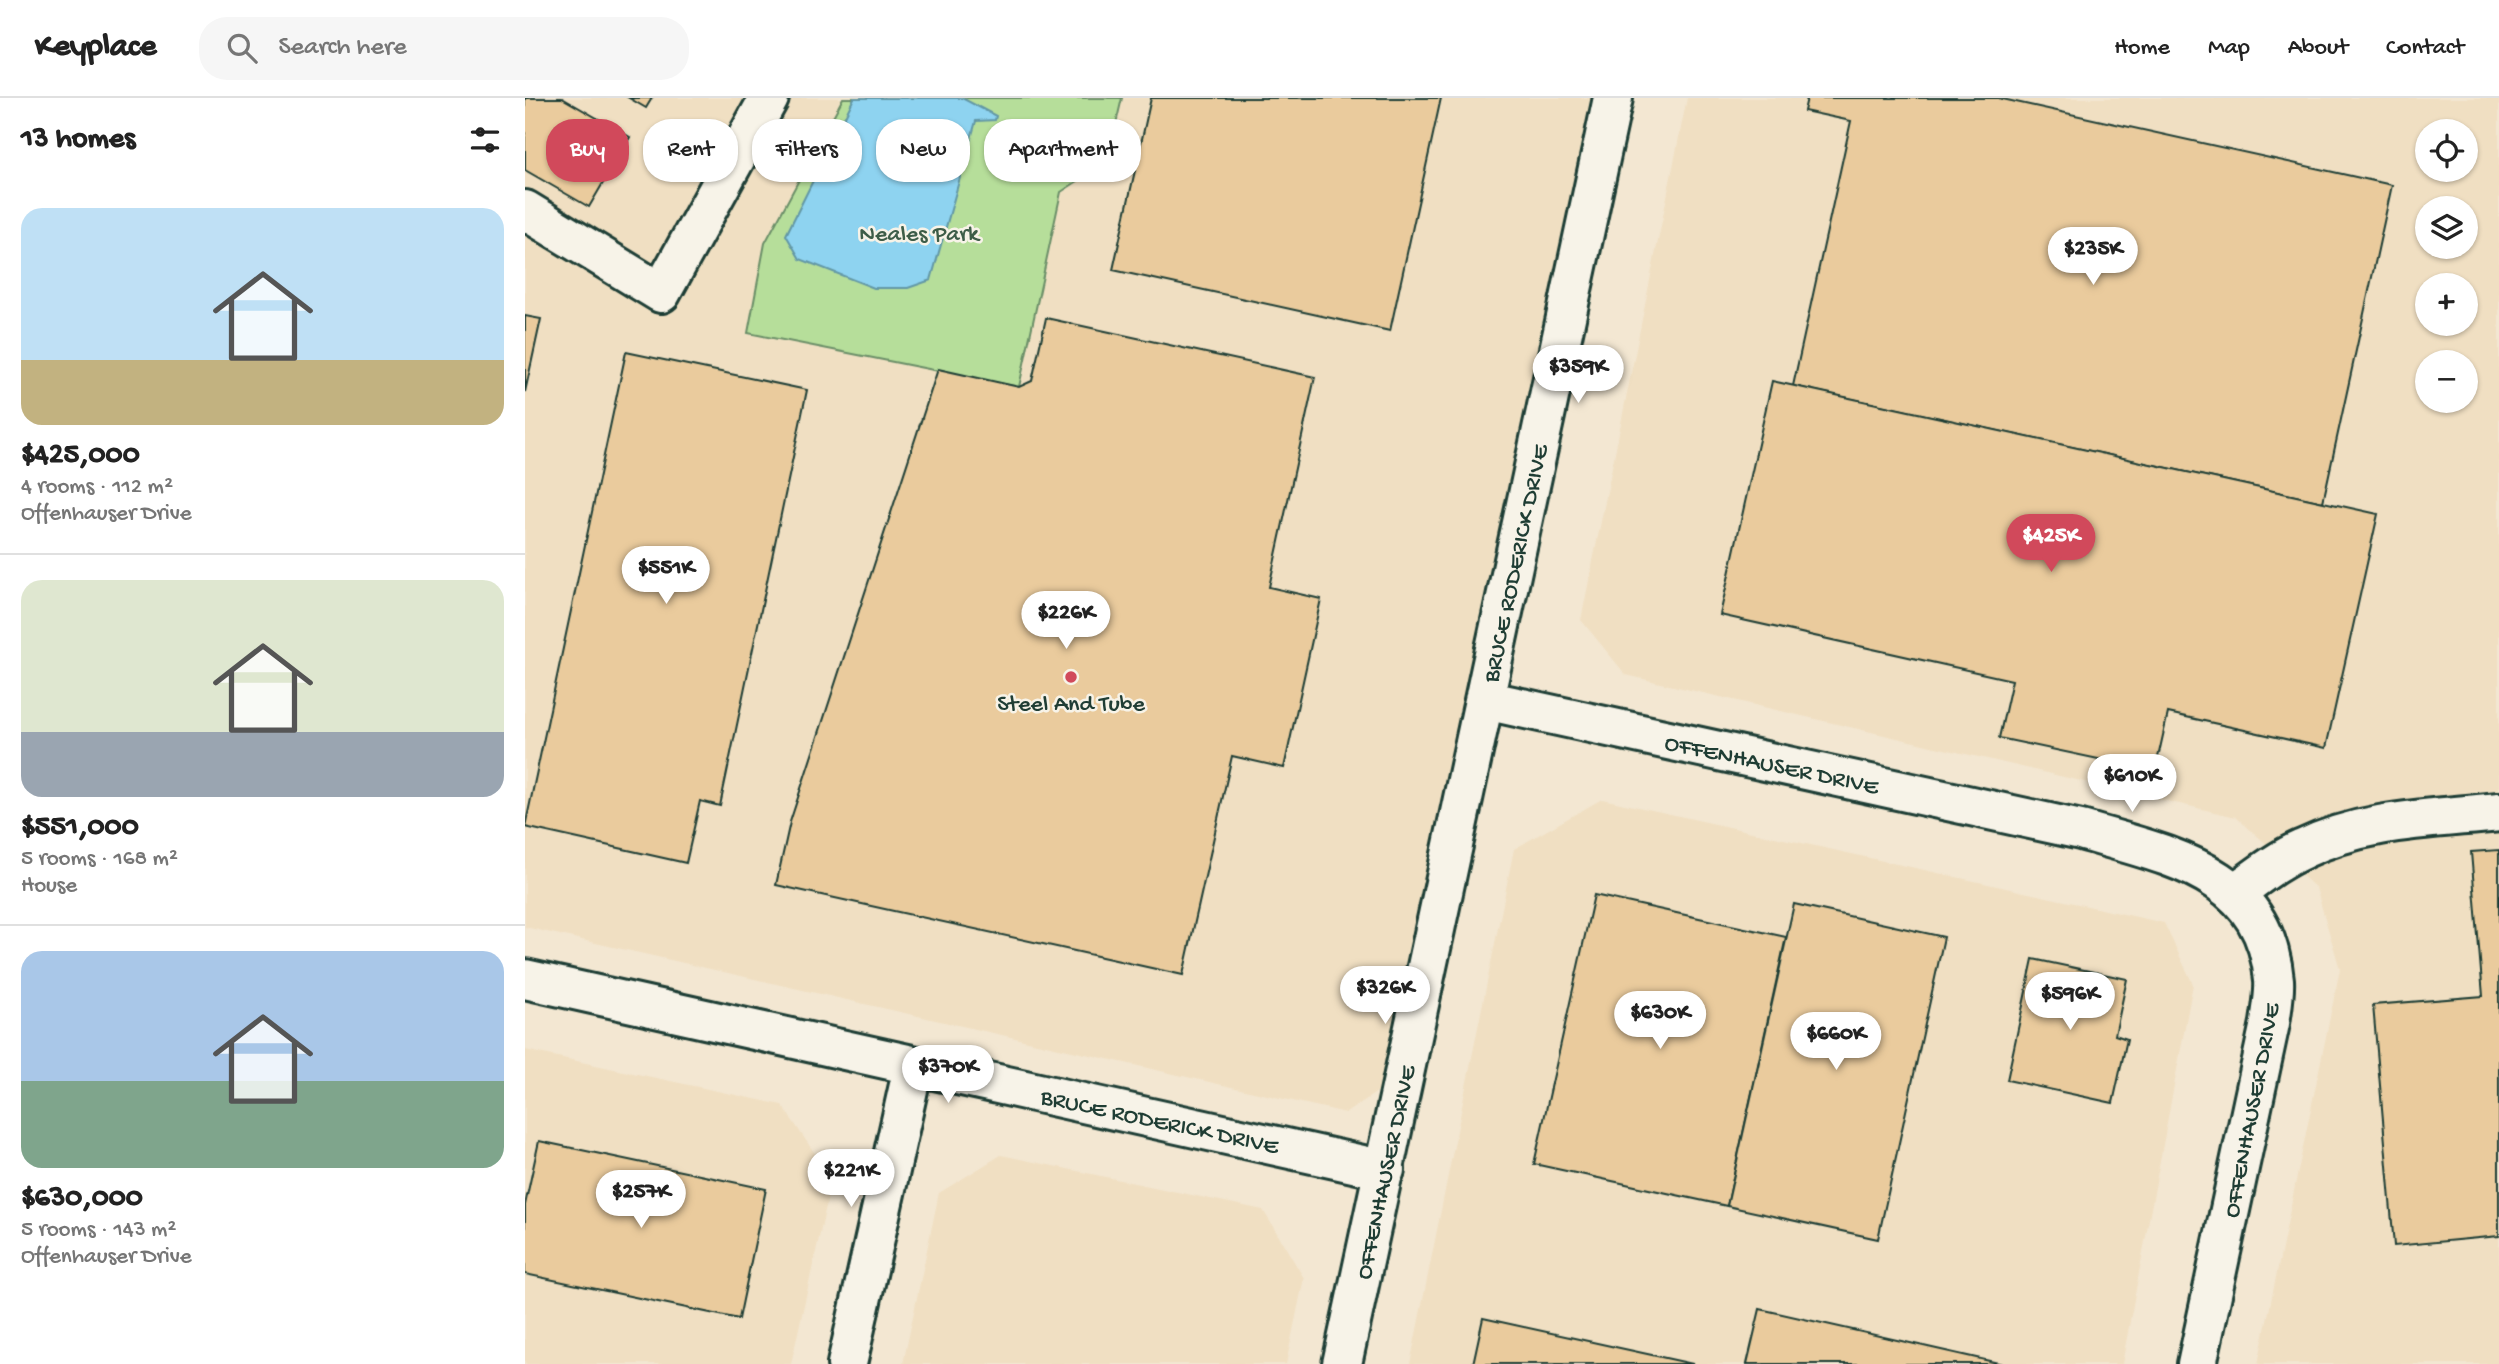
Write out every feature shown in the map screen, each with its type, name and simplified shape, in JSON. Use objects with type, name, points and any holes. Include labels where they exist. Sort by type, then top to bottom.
[{"type":"street","points":[[525,209],[661,293],[769,98]]},
{"type":"street","name":"BRUCE RODERICK DRIVE","points":[[1485,700],[1613,98]]},
{"type":"street","name":"OFFENHAUSER DRIVE","points":[[1342,1364],[1485,700],[2081,830],[2172,857],[2207,871],[2235,893],[2253,917],[2269,949],[2274,982],[2270,1023],[2197,1364]]},
{"type":"street","points":[[2235,893],[2301,849],[2352,830],[2404,820],[2499,812]]},
{"type":"street","name":"BRUCE RODERICK DRIVE","points":[[525,979],[1385,1170]]},
{"type":"street","points":[[848,1364],[913,1067]]},
{"type":"shaded area","points":[[525,98],[843,98],[832,119],[752,119],[752,182],[798,182],[765,243],[938,369],[1018,387],[1061,191],[1075,182],[1141,182],[1141,119],[1117,119],[1122,98],[1611,98],[1399,1077],[1346,1113],[525,927]]},
{"type":"shaded area","points":[[1687,98],[2499,98],[2499,1364],[2258,1364],[2340,969],[2316,888],[2236,817],[1626,675],[1581,620]]},
{"type":"shaded area","points":[[1602,799],[2164,923],[2193,984],[2122,1364],[1410,1364],[1514,849]]},
{"type":"shaded area","points":[[525,1050],[782,1105],[832,1179],[791,1364],[525,1364]]},
{"type":"shaded area","points":[[1001,1155],[1263,1210],[1304,1278],[1286,1364],[903,1364],[939,1193]]},
{"type":"green space","name":"Neales Park","points":[[843,98],[1122,98],[1117,119],[984,119],[984,182],[1076,182],[1061,192],[1019,387],[748,333],[765,243],[798,182],[862,182],[862,119],[832,119]]},
{"type":"water","points":[[854,98],[962,98],[996,116],[995,119],[976,121],[970,142],[970,119],[876,119],[876,182],[959,182],[931,280],[908,288],[874,288],[800,259],[786,235],[812,182],[862,182],[862,119],[844,119]]},
{"type":"building","points":[[525,98],[562,98],[599,119],[546,119],[546,182],[604,182],[589,207],[525,170]]},
{"type":"building","points":[[629,98],[652,98],[646,108]]},
{"type":"building","points":[[1151,98],[1441,98],[1390,331],[1113,270],[1132,182],[1141,182],[1141,143]]},
{"type":"building","points":[[1807,98],[1998,98],[2392,185],[2323,502],[1793,386],[1851,121],[1804,111]]},
{"type":"building","points":[[525,316],[541,319],[525,392]]},
{"type":"building","name":"Steel And Tube","points":[[1046,318],[1315,377],[1269,587],[1321,599],[1284,768],[1232,756],[1183,975],[776,885],[790,822],[938,369],[1019,387],[1032,381]]},
{"type":"building","points":[[626,352],[807,390],[720,806],[700,801],[686,863],[525,827]]},
{"type":"building","points":[[1772,381],[2378,514],[2326,748],[2168,713],[2155,771],[1999,738],[2012,680],[1720,615]]},
{"type":"building","points":[[2499,850],[2499,1236],[2394,1246],[2373,1005],[2483,996],[2471,852]]},
{"type":"building","points":[[1594,895],[1786,937],[1727,1206],[1534,1164]]},
{"type":"building","points":[[1794,904],[1944,937],[1878,1239],[1727,1206]]},
{"type":"building","points":[[2033,959],[2127,979],[2115,1035],[2127,1039],[2113,1103],[2007,1080]]},
{"type":"building","points":[[539,1141],[766,1189],[739,1319],[525,1274],[525,1205]]},
{"type":"building","points":[[1760,1309],[2003,1364],[1747,1364]]},
{"type":"building","points":[[1483,1318],[1693,1364],[1473,1364]]},
{"type":"place","name":"Steel And Tube","points":[[1071,677]]}]
